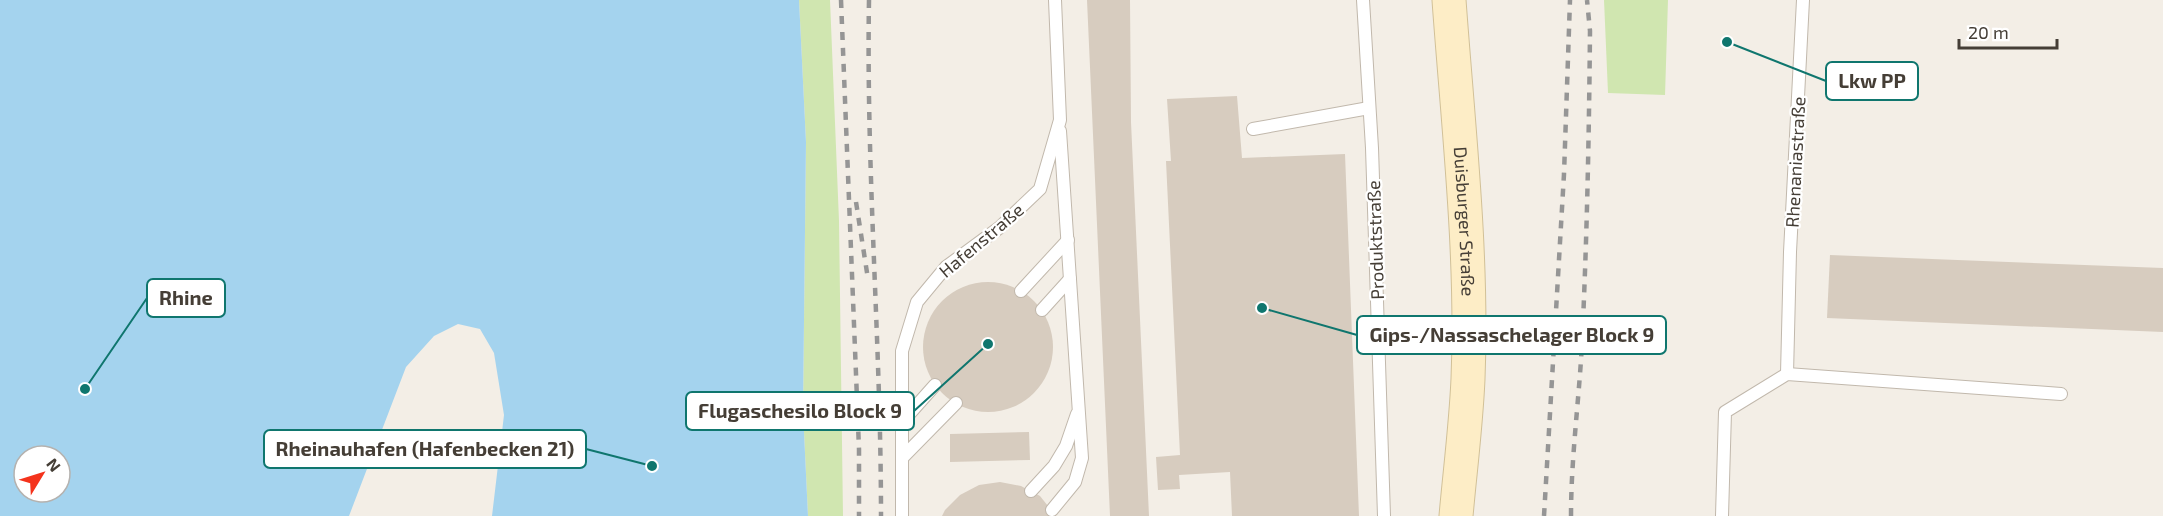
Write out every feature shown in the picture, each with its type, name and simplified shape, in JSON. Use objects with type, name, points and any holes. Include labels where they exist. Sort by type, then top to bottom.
[{"type":"street","name":"Duisburger Straße","points":[[1449,0],[1466,241],[1468,308],[1468,380],[1456,516]]},
{"type":"lane","name":"Hafenstraße","points":[[902,516],[902,351],[917,302],[946,267],[999,228],[1040,189],[1060,120],[1055,0]]},
{"type":"lane","name":"Produktstraße","points":[[1363,0],[1372,148],[1384,516]]},
{"type":"lane","name":"Rhenaniastraße","points":[[1787,374],[1790,252],[1803,0]]},
{"type":"lane","points":[[1253,129],[1369,108]]},
{"type":"lane","points":[[1053,510],[1075,482],[1082,458],[1060,120]]},
{"type":"lane","points":[[1021,291],[1068,240]]},
{"type":"lane","points":[[1042,310],[1071,279]]},
{"type":"lane","points":[[1722,516],[1725,412],[1787,374],[2061,394]]},
{"type":"lane","points":[[902,422],[935,385]]},
{"type":"lane","points":[[902,458],[956,404]]},
{"type":"lane","points":[[1031,491],[1054,466],[1066,446],[1079,406]]},
{"type":"green space","points":[[799,0],[830,0],[839,221],[843,516],[808,516],[803,411],[806,142]]},
{"type":"green space","points":[[1604,0],[1668,0],[1665,95],[1608,93]]},
{"type":"water","points":[[0,0],[799,0],[806,142],[803,411],[808,516],[492,516],[504,415],[494,353],[480,329],[458,324],[434,336],[406,367],[349,516],[0,516]]},
{"type":"building","points":[[1087,0],[1130,0],[1131,122],[1149,516],[1110,516]]},
{"type":"building","points":[[1237,96],[1242,158],[1345,154],[1359,516],[1232,516],[1230,472],[1179,475],[1180,489],[1158,490],[1156,457],[1180,455],[1166,161],[1171,161],[1167,99]]},
{"type":"building","points":[[1830,255],[2163,268],[2163,332],[1827,318]]},
{"type":"building","points":[[988,282],[1013,287],[1034,301],[1048,322],[1053,347],[1048,372],[1034,393],[1013,407],[988,412],[963,407],[942,393],[928,372],[923,347],[928,322],[942,301],[963,287]]},
{"type":"building","points":[[1029,432],[1030,460],[950,462],[950,434]]},
{"type":"building","points":[[1000,482],[1021,486],[1040,496],[1056,516],[942,516],[960,495],[979,485]]},
{"type":"railway","points":[[841,0],[859,449],[859,516]]},
{"type":"railway","points":[[869,0],[870,129],[881,516]]},
{"type":"railway","points":[[1544,516],[1564,174],[1570,0]]},
{"type":"railway","points":[[1571,516],[1582,343],[1586,226],[1590,31],[1587,0]]},
{"type":"railway","points":[[856,202],[868,279]]},
{"type":"place","name":"Lkw PP","points":[[1727,42]]},
{"type":"place","name":"Gips-/Nassaschelager Block 9","points":[[1262,308]]},
{"type":"place","name":"Flugaschesilo Block 9","points":[[988,344]]},
{"type":"place","name":"Rhine","points":[[85,389]]},
{"type":"place","name":"Rheinauhafen (Hafenbecken 21)","points":[[652,466]]}]
